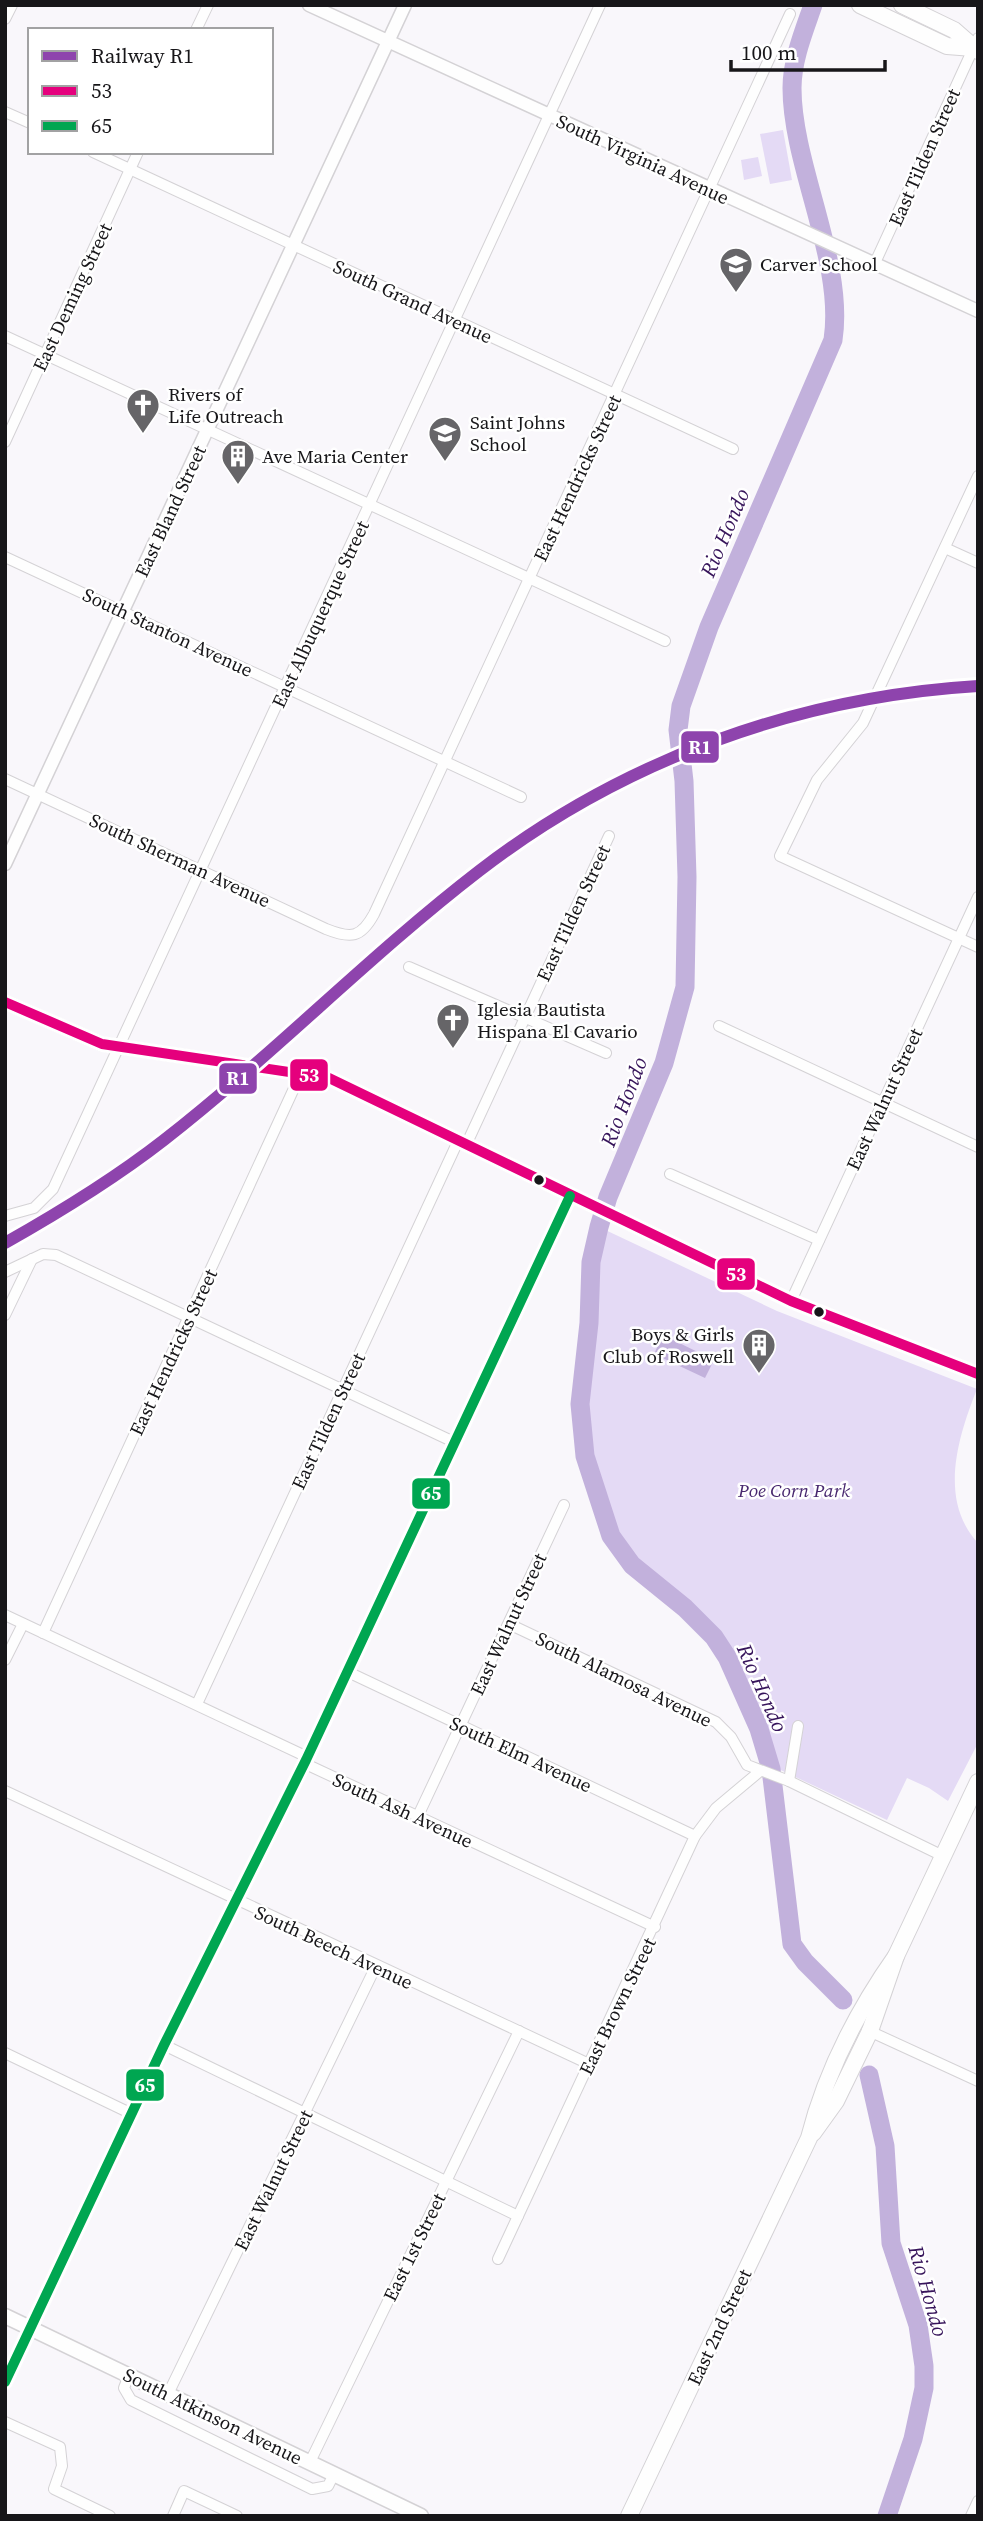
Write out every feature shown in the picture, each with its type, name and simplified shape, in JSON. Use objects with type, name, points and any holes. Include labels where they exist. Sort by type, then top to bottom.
[{"type":"main road","points":[[860,5],[947,46],[976,46]]},
{"type":"main road","points":[[902,5],[954,30],[976,46]]},
{"type":"main road","name":"East 2nd Street","points":[[629,2516],[809,2138],[821,2093],[853,2023],[895,1956],[978,1782]]},
{"type":"main road","name":"East 2nd Street","points":[[809,2138],[836,2101],[870,2031],[895,1956]]},
{"type":"main road","name":"South Atkinson Avenue","points":[[5,2316],[421,2516]]},
{"type":"street","points":[[5,19],[12,5]]},
{"type":"street","points":[[197,28],[208,5]]},
{"type":"street","name":"South Virginia Avenue","points":[[309,5],[978,312]]},
{"type":"street","name":"East Bland Street","points":[[5,864],[405,5]]},
{"type":"street","name":"East Albuquerque Street","points":[[5,1216],[25,1212],[43,1202],[53,1189],[600,5]]},
{"type":"street","name":"East Hendricks Street","points":[[357,936],[367,928],[446,762],[790,15]]},
{"type":"street","name":"East Tilden Street","points":[[874,265],[976,46]]},
{"type":"street","points":[[5,112],[28,122]]},
{"type":"street","name":"South Grand Avenue","points":[[97,154],[733,449]]},
{"type":"street","name":"East Deming Street","points":[[5,442],[137,154]]},
{"type":"street","points":[[5,335],[665,641]]},
{"type":"street","points":[[978,476],[863,723],[817,780],[780,856],[978,947]]},
{"type":"street","points":[[944,548],[978,563]]},
{"type":"street","name":"South Stanton Avenue","points":[[5,557],[521,797]]},
{"type":"street","name":"South Sherman Avenue","points":[[5,779],[326,929],[342,936],[357,936]]},
{"type":"street","name":"East Tilden Street","points":[[197,1704],[342,1390],[525,1019],[609,836]]},
{"type":"street","name":"East Walnut Street","points":[[791,1301],[978,897]]},
{"type":"street","points":[[409,967],[606,1053]]},
{"type":"street","points":[[5,1002],[80,1037],[118,1047],[302,1071],[340,1082],[791,1301],[978,1374]]},
{"type":"street","points":[[719,1027],[978,1147]]},
{"type":"street","name":"East Hendricks Street","points":[[43,1633],[302,1071]]},
{"type":"street","points":[[670,1174],[819,1240]]},
{"type":"street","points":[[5,2382],[164,2045],[348,1672],[570,1196]]},
{"type":"street","points":[[5,1272],[43,1254],[56,1255],[456,1443]]},
{"type":"street","points":[[5,1315],[32,1259]]},
{"type":"street","name":"East Walnut Street","points":[[417,1818],[564,1505]]},
{"type":"street","name":"South Ash Avenue","points":[[5,1615],[303,1755],[310,1766],[417,1818],[655,1927]]},
{"type":"street","points":[[5,1660],[23,1624]]},
{"type":"street","name":"South Alamosa Avenue","points":[[509,1624],[720,1725],[747,1765],[761,1772]]},
{"type":"street","name":"South Elm Avenue","points":[[348,1672],[695,1836]]},
{"type":"street","points":[[785,1779],[798,1726]]},
{"type":"street","points":[[761,1772],[785,1779],[943,1856]]},
{"type":"street","name":"East Brown Street","points":[[498,2259],[655,1927],[695,1836],[716,1808],[761,1772]]},
{"type":"street","name":"South Beech Avenue","points":[[5,1791],[589,2064]]},
{"type":"street","name":"East Walnut Street","points":[[168,2394],[376,1966]]},
{"type":"street","points":[[853,2023],[978,2081]]},
{"type":"street","name":"East 1st Street","points":[[310,2462],[519,2031]]},
{"type":"street","points":[[164,2045],[517,2216]]},
{"type":"street","points":[[5,2053],[132,2114]]},
{"type":"street","points":[[129,2375],[124,2388],[131,2400],[299,2483],[312,2489],[328,2486],[334,2474]]},
{"type":"street","points":[[5,2422],[60,2447],[62,2466],[54,2489],[110,2516]]},
{"type":"street","points":[[173,2516],[184,2491],[237,2516]]},
{"type":"street","points":[[971,2516],[978,2501]]},
{"type":"green space","points":[[783,130],[792,180],[770,184],[760,134]]},
{"type":"green space","points":[[758,157],[762,176],[744,180],[741,160]]},
{"type":"green space","name":"Poe Corn Park","points":[[599,1227],[777,1311],[977,1389],[958,1447],[955,1488],[958,1508],[978,1543],[978,1743],[948,1801],[907,1778],[887,1820],[770,1765],[749,1701],[715,1641],[686,1608],[628,1561],[611,1539],[590,1483],[580,1406],[593,1262]]},
{"type":"shaded area","points":[[663,1335],[714,1360],[705,1378],[654,1354]]},
{"type":"waterway","name":"Rio Hondo","points":[[813,5],[796,56],[792,88],[800,149],[832,279],[835,310],[833,340],[709,627],[681,706],[678,730],[684,781],[687,877],[685,987],[664,1063],[608,1197],[599,1227],[591,1262],[589,1323],[580,1404],[585,1456],[611,1536],[632,1565],[685,1608],[714,1637],[727,1657],[759,1729],[771,1769],[792,1944],[805,1962],[843,2000]]},
{"type":"waterway","name":"Rio Hondo","points":[[869,2075],[885,2146],[891,2243],[918,2325],[924,2366],[924,2388],[913,2439],[887,2516]]},
{"type":"rail line","name":"R1","points":[[5,1243],[86,1194],[164,1140],[244,1074],[439,903],[534,832],[592,797],[652,767],[715,741],[779,720],[844,704],[910,693],[978,686]]},
{"type":"transit line","name":"53","points":[[5,1002],[102,1044],[329,1078],[791,1301],[978,1374]]},
{"type":"transit line","name":"65","points":[[5,2382],[164,2045],[306,1760],[570,1196]]},
{"type":"place","name":"Carver School","points":[[736,294]]},
{"type":"place","name":"Rivers of Life Outreach","points":[[143,435]]},
{"type":"place","name":"Saint Johns School","points":[[445,463]]},
{"type":"place","name":"Ave Maria Center","points":[[238,486]]},
{"type":"place","name":"Iglesia Bautista Hispana El Cavario","points":[[453,1050]]},
{"type":"place","name":"Boys & Girls Club of Roswell","points":[[759,1375]]}]
